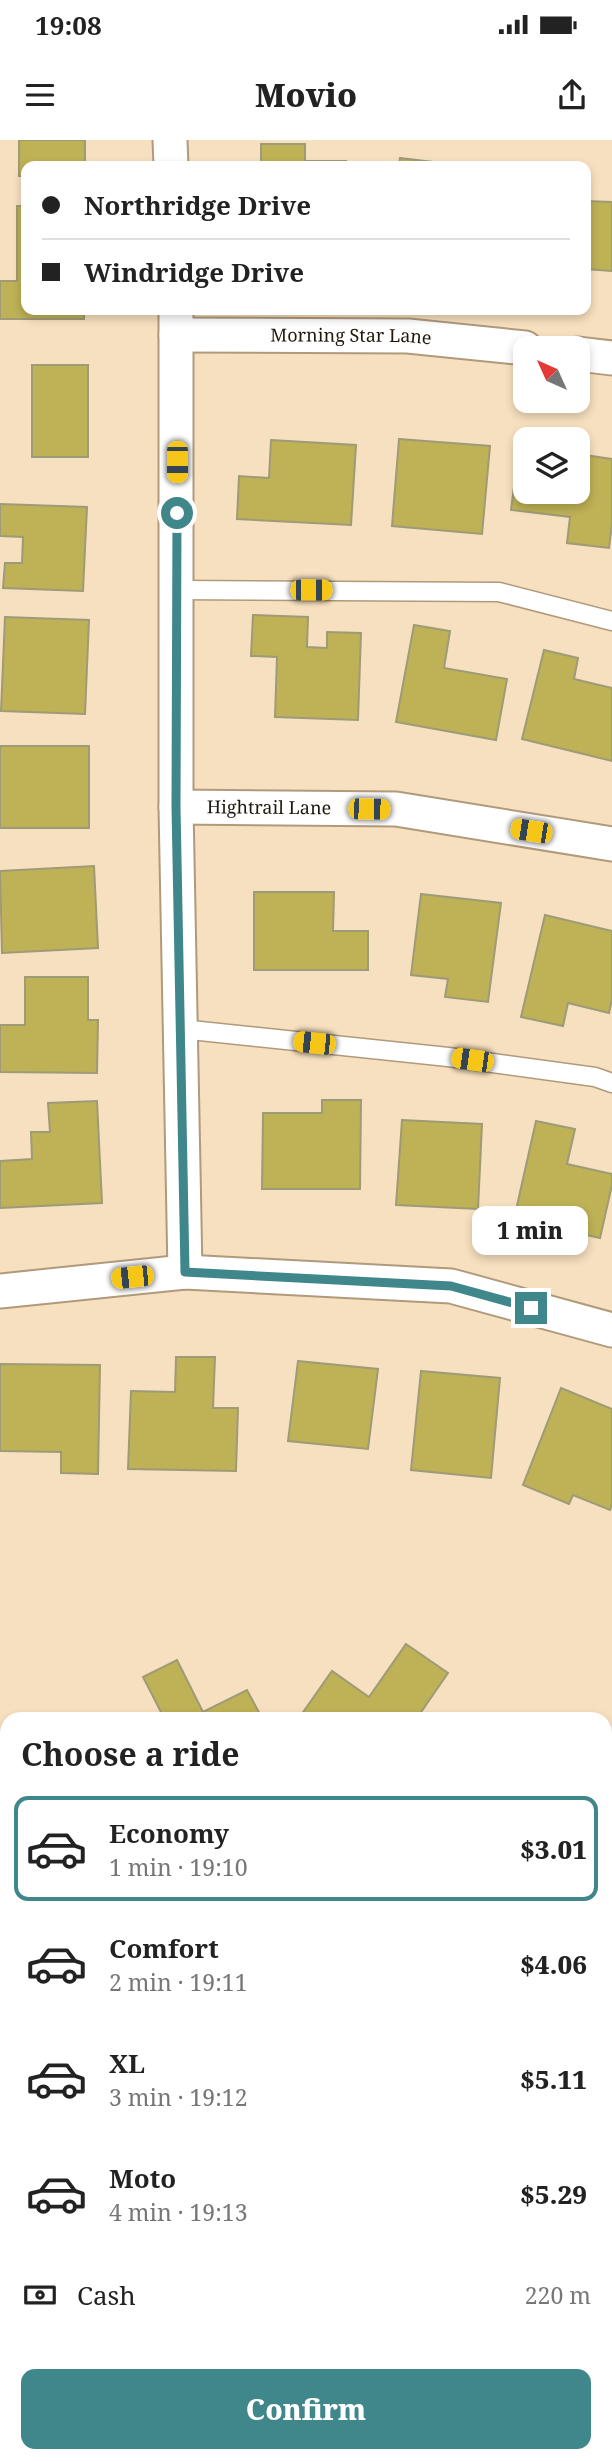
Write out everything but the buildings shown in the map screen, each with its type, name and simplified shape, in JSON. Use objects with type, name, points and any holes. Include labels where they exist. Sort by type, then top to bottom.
[{"type":"street","points":[[170,140],[171,161]]},
{"type":"street","points":[[176,322],[176,807],[185,1272]]},
{"type":"street","name":"Morning Star Lane","points":[[176,322],[408,336],[513,347]]},
{"type":"street","points":[[590,355],[612,358]]},
{"type":"street","name":"Hightrail Lane","points":[[176,807],[396,809],[612,844]]},
{"type":"street","points":[[0,1291],[185,1272],[451,1286],[612,1330]]},
{"type":"lane","points":[[177,590],[499,592],[612,621]]},
{"type":"lane","points":[[181,1029],[448,1057],[595,1077],[612,1083]]},
{"type":"route","points":[[177,513],[176,807],[185,1272],[451,1286],[531,1308]]}]
